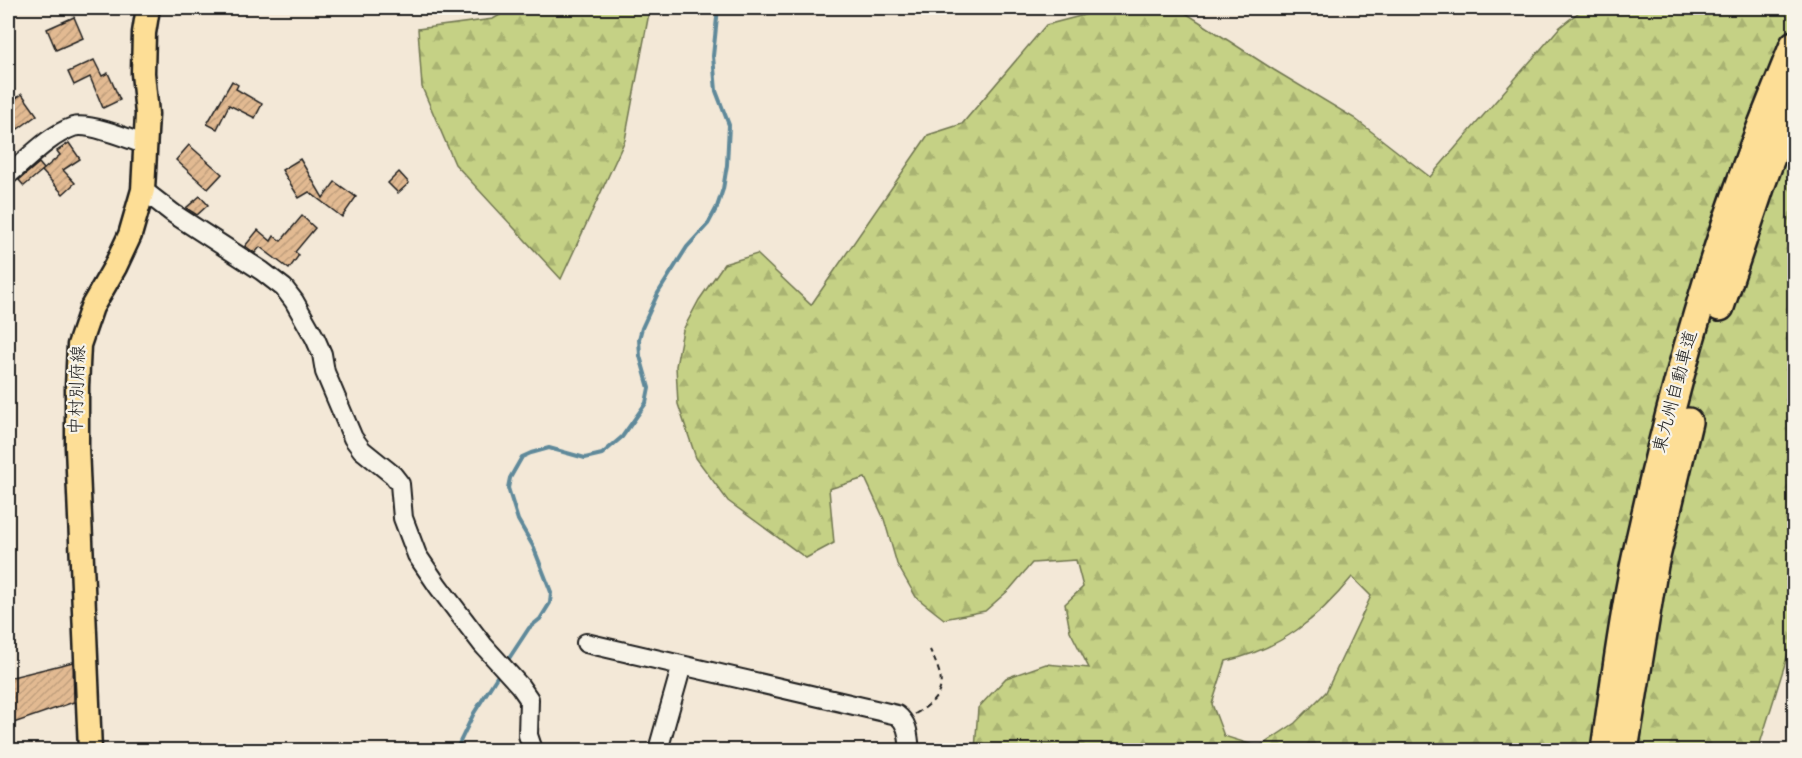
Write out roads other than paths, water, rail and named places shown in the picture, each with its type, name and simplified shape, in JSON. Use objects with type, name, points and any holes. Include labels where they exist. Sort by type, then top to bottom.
[{"type":"highway","name":"東九州自動車道","points":[[1624,750],[1654,564],[1688,420],[1752,179],[1794,45]]},
{"type":"highway","name":"東九州自動車道","points":[[1605,750],[1627,602],[1643,522],[1701,304],[1752,179],[1794,95]]},
{"type":"main road","name":"中村別府線","points":[[90,750],[77,447],[79,345],[92,307],[130,235],[142,190],[147,114],[143,73],[144,33],[148,8]]},
{"type":"street","points":[[8,175],[49,141],[75,126],[97,129],[146,145]]},
{"type":"street","points":[[142,190],[174,214],[262,271],[284,288],[294,302],[322,354],[325,372],[353,438],[362,450],[393,474],[400,484],[403,518],[417,555],[444,594],[529,699],[528,735],[533,750]]},
{"type":"street","points":[[586,643],[897,715],[906,726],[910,750]]},
{"type":"street","points":[[658,750],[682,665]]},
{"type":"waterway","points":[[506,663],[529,628],[540,619],[550,603],[551,592],[533,546],[518,520],[508,488],[510,478],[522,457],[531,453],[549,448],[585,458],[602,454],[622,437],[646,403],[649,388],[640,356],[639,339],[642,328],[658,293],[687,247],[708,224],[723,189],[729,125],[716,91],[713,56],[718,8]]},
{"type":"waterway","points":[[456,750],[474,713],[500,672]]}]
